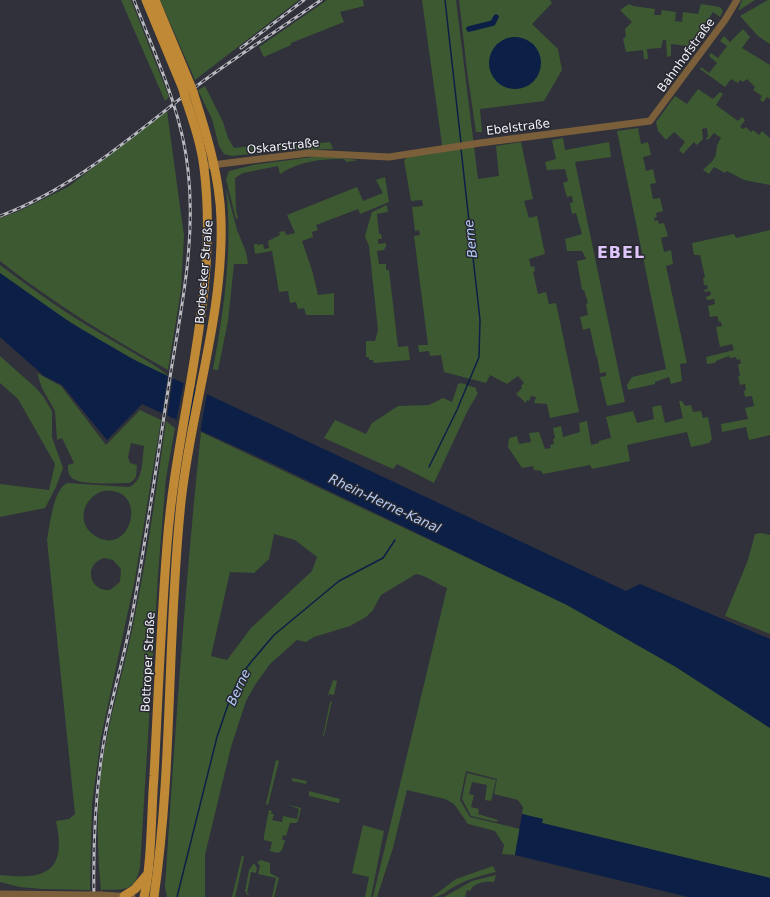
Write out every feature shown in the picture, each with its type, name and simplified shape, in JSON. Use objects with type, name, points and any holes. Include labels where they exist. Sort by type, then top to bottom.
[{"type":"main road","name":"Borbecker Straße","points":[[146,0],[204,126],[214,164],[222,218],[217,285],[192,435]]},
{"type":"main road","name":"Borbecker Straße","points":[[155,0],[188,91],[204,166],[208,221],[207,255],[200,322],[182,429]]},
{"type":"main road","name":"Bottroper Straße","points":[[144,897],[151,825],[170,504],[182,429]]},
{"type":"main road","name":"Bottroper Straße","points":[[154,897],[161,838],[181,501],[192,435]]},
{"type":"main road","points":[[128,896],[146,876]]},
{"type":"street","name":"Bahnhofstraße","points":[[650,121],[725,20],[737,0]]},
{"type":"street","name":"Ebelstraße","points":[[389,157],[471,144],[650,121]]},
{"type":"street","name":"Oskarstraße","points":[[204,166],[309,153],[389,157]]},
{"type":"street","points":[[0,894],[128,896]]},
{"type":"green space","points":[[121,0],[131,0],[169,97],[165,101]]},
{"type":"green space","points":[[160,0],[299,0],[195,80]]},
{"type":"green space","points":[[327,0],[363,0],[364,6],[340,12],[344,22],[291,43],[291,45],[264,57],[259,47]]},
{"type":"green space","points":[[422,0],[456,0],[478,179],[499,176],[496,146],[521,142],[533,199],[524,201],[529,218],[537,216],[545,254],[529,259],[531,267],[534,266],[535,271],[533,272],[538,294],[546,292],[549,304],[556,303],[579,412],[550,418],[547,404],[534,403],[536,397],[531,396],[529,401],[527,400],[526,403],[516,394],[522,388],[521,386],[524,383],[518,376],[507,384],[490,375],[486,383],[444,372],[441,355],[430,356],[429,351],[419,352],[418,345],[428,345],[414,236],[420,235],[419,230],[415,231],[412,207],[423,206],[422,200],[411,201],[404,160],[408,157],[443,152]]},
{"type":"green space","points":[[459,0],[550,0],[552,3],[532,24],[558,49],[562,70],[544,101],[480,109],[482,132],[476,132]]},
{"type":"green space","points":[[742,0],[755,0],[738,11]]},
{"type":"green space","points":[[770,0],[770,44],[758,36],[740,16]]},
{"type":"green space","points":[[629,4],[633,6],[655,9],[654,15],[661,15],[662,10],[676,12],[675,21],[682,22],[683,12],[698,14],[701,4],[720,7],[723,11],[720,17],[713,12],[705,24],[711,29],[705,37],[699,33],[691,43],[697,48],[687,54],[687,46],[671,44],[671,56],[667,57],[666,40],[663,40],[661,48],[647,49],[648,59],[644,59],[643,50],[626,52],[623,39],[626,36],[625,29],[632,22],[620,10]]},
{"type":"green space","points":[[743,29],[750,37],[742,48],[770,65],[770,99],[767,97],[763,102],[760,100],[762,96],[753,90],[755,87],[747,79],[743,82],[740,80],[738,83],[731,79],[725,87],[700,69],[701,67],[709,73],[717,63],[709,56],[711,53],[718,58],[727,46],[720,41],[724,36],[730,42]]},
{"type":"green space","points":[[205,86],[234,148],[269,144],[272,148],[330,142],[333,149],[290,150],[232,156],[224,154],[219,146],[212,119],[198,90]]},
{"type":"green space","points":[[698,89],[713,99],[720,92],[723,94],[716,105],[738,121],[742,117],[745,120],[740,127],[743,129],[746,127],[751,132],[753,130],[759,135],[762,131],[770,138],[770,185],[744,180],[727,171],[725,173],[714,167],[709,174],[703,170],[714,158],[717,144],[721,138],[714,133],[708,140],[706,138],[708,137],[707,128],[702,129],[703,139],[697,145],[694,142],[683,154],[679,150],[685,142],[674,132],[666,140],[658,131],[656,122],[675,96],[687,104]]},
{"type":"green space","points":[[167,111],[184,236],[181,290],[168,370],[82,319],[40,291],[0,261],[0,218],[19,211],[68,187]]},
{"type":"green space","points":[[638,128],[641,144],[648,142],[651,155],[643,157],[646,171],[653,169],[656,183],[650,184],[653,199],[660,198],[663,211],[656,213],[657,217],[654,218],[655,221],[658,220],[659,224],[664,223],[668,236],[661,238],[664,252],[671,250],[673,264],[666,266],[687,363],[680,364],[682,381],[671,384],[669,377],[655,382],[655,384],[628,390],[627,385],[632,377],[666,369],[617,131]]},
{"type":"green space","points":[[563,138],[565,150],[609,142],[611,157],[575,162],[625,402],[607,406],[600,377],[606,376],[606,372],[600,373],[590,328],[583,330],[580,317],[588,315],[586,304],[588,303],[584,290],[582,290],[577,261],[586,259],[582,251],[567,251],[565,239],[582,234],[576,213],[572,214],[570,203],[573,202],[572,196],[567,197],[563,183],[568,181],[565,169],[547,170],[545,162],[556,159],[552,140]]},
{"type":"green space","points":[[320,156],[358,160],[347,162],[343,159],[318,160],[295,166],[280,174],[278,166],[243,173],[235,178],[236,210],[238,218],[236,219],[226,179],[229,171],[253,165]]},
{"type":"green space","points":[[385,177],[389,202],[360,214],[358,209],[316,225],[318,230],[312,232],[313,237],[302,241],[312,270],[318,295],[334,293],[334,315],[306,315],[304,308],[298,309],[296,302],[290,303],[288,291],[279,292],[272,251],[255,254],[254,244],[263,244],[264,249],[269,248],[268,241],[280,235],[279,232],[284,231],[287,235],[295,233],[287,215],[357,187],[363,201],[383,193],[376,180]]},
{"type":"green space","points":[[226,188],[237,230],[246,252],[248,264],[234,264],[228,321],[218,370],[215,370],[213,369],[224,302],[228,257],[228,211]]},
{"type":"green space","points":[[387,205],[388,212],[377,214],[379,234],[381,234],[382,239],[378,239],[378,244],[386,243],[386,246],[384,250],[377,251],[379,264],[386,264],[386,270],[389,270],[398,347],[408,346],[410,360],[374,363],[373,360],[369,360],[369,357],[366,357],[366,341],[375,341],[378,330],[369,246],[365,236],[372,212]]},
{"type":"green space","points":[[770,230],[770,435],[749,440],[746,427],[722,432],[721,424],[748,419],[745,408],[754,406],[752,396],[745,397],[745,384],[740,385],[738,364],[741,364],[740,359],[737,360],[736,357],[730,358],[729,356],[716,361],[715,363],[707,364],[706,357],[734,350],[732,344],[720,347],[716,327],[722,326],[721,322],[719,322],[717,316],[710,317],[708,306],[715,304],[714,299],[707,300],[706,297],[711,295],[710,291],[705,292],[704,290],[708,289],[707,285],[704,285],[703,278],[705,277],[700,255],[694,255],[692,243],[734,234],[736,238]]},
{"type":"green space","points":[[0,265],[63,310],[148,361],[172,379],[127,356],[62,317],[0,273]]},
{"type":"green space","points":[[0,356],[36,388],[52,411],[52,437],[63,468],[56,487],[45,508],[0,517],[0,484],[49,490],[55,464],[18,399],[0,383]]},
{"type":"green space","points":[[37,373],[61,386],[106,445],[140,410],[161,420],[135,579],[101,737],[92,804],[90,890],[20,887],[0,882],[0,875],[30,876],[41,874],[49,869],[55,862],[58,852],[59,838],[56,821],[69,819],[75,814],[47,540],[55,500],[62,487],[67,483],[129,487],[134,484],[140,475],[144,446],[131,443],[128,457],[130,463],[137,465],[135,478],[129,483],[89,483],[75,480],[70,476],[68,468],[68,465],[74,463],[62,438],[57,440],[55,411],[42,388]],"holes":[[[103,491],[118,492],[127,499],[131,509],[130,520],[126,531],[118,538],[107,540],[94,535],[88,530],[83,517],[87,504],[96,494]],[[104,558],[113,560],[121,569],[120,582],[110,590],[97,587],[91,577],[93,566],[97,561]]]},
{"type":"green space","points":[[461,383],[476,388],[478,393],[468,410],[434,483],[397,464],[393,469],[324,438],[335,420],[366,434],[372,423],[398,406],[429,405],[443,398],[452,402],[458,384]]},
{"type":"green space","points":[[679,401],[682,401],[685,406],[691,405],[693,412],[701,411],[703,418],[708,417],[712,439],[709,443],[691,447],[687,432],[627,445],[630,461],[592,469],[590,465],[543,474],[541,471],[534,470],[533,466],[522,468],[508,447],[509,438],[517,436],[519,444],[531,442],[529,433],[539,432],[545,449],[551,448],[550,445],[554,444],[553,439],[555,438],[553,428],[561,426],[563,437],[580,432],[579,423],[587,421],[591,445],[599,443],[599,441],[611,438],[606,417],[633,411],[637,423],[654,419],[652,407],[661,405],[665,423],[683,418]]},
{"type":"green space","points":[[166,421],[175,428],[166,478],[158,574],[140,867],[135,881],[127,888],[101,890],[98,853],[100,778],[109,726],[140,591]]},
{"type":"green space","points":[[201,432],[567,605],[676,667],[770,728],[770,878],[542,823],[542,819],[522,814],[523,807],[518,800],[494,794],[497,779],[466,771],[460,800],[470,817],[520,829],[515,855],[502,854],[504,845],[495,831],[468,824],[454,804],[445,799],[407,790],[393,848],[377,897],[373,897],[447,588],[424,576],[416,574],[381,595],[373,610],[366,617],[350,626],[314,637],[306,642],[297,640],[270,664],[246,701],[231,747],[205,855],[205,897],[167,897],[165,887],[185,602]],"holes":[[[274,534],[295,540],[317,557],[312,571],[251,628],[227,660],[211,656],[230,572],[254,573],[269,559]]]},
{"type":"green space","points":[[761,533],[770,535],[770,634],[725,616],[748,560],[755,534]]},
{"type":"green space","points":[[333,680],[337,681],[334,695],[329,694],[327,698]]},
{"type":"green space","points":[[332,701],[324,736],[323,736],[330,702]]},
{"type":"green space","points":[[276,760],[279,761],[268,805],[266,804]]},
{"type":"green space","points":[[467,773],[496,780],[491,801],[485,800],[487,785],[472,782],[469,794],[474,795],[471,807],[479,809],[478,814],[498,820],[497,822],[471,816],[462,799]]},
{"type":"green space","points":[[292,778],[307,781],[306,784],[292,781]]},
{"type":"green space","points":[[309,791],[340,799],[339,803],[309,796]]},
{"type":"green space","points":[[286,804],[301,808],[298,821],[296,823],[290,823],[286,836],[283,835],[282,840],[285,840],[282,850],[278,853],[270,851],[272,842],[264,840],[269,810],[272,811],[271,814],[274,814],[272,820],[282,822],[283,816],[297,819],[299,809]]},
{"type":"green space","points":[[363,825],[384,831],[371,897],[365,897],[369,877],[352,873]]},
{"type":"green space","points":[[242,855],[244,857],[235,897],[232,897]]},
{"type":"green space","points":[[261,860],[270,863],[270,873],[279,878],[274,897],[272,897],[276,878],[258,874],[260,866],[257,862]]},
{"type":"green space","points":[[254,863],[257,868],[256,873],[251,872],[247,893],[250,895],[247,895],[245,891],[249,870]]},
{"type":"green space","points":[[493,866],[496,872],[466,881],[453,887],[442,895],[432,897],[456,879]]},
{"type":"green space","points":[[496,875],[494,882],[480,883],[474,886],[470,891],[467,890],[465,897],[444,897],[472,881]]},
{"type":"water","points":[[515,37],[525,39],[533,45],[539,53],[541,63],[539,73],[533,81],[525,87],[515,89],[505,87],[497,81],[491,73],[489,63],[491,53],[497,45],[505,39]]},
{"type":"water","name":"Rhein-Herne-Kanal","points":[[0,273],[71,323],[134,360],[626,591],[640,584],[770,639],[770,728],[676,667],[567,605],[269,462],[142,404],[107,440],[62,385],[44,376],[0,337]]},
{"type":"water","points":[[522,814],[543,819],[542,823],[770,878],[770,897],[688,897],[515,855]]},
{"type":"pier","points":[[168,375],[173,377],[167,418],[162,415]]},
{"type":"pier","points":[[184,382],[194,387],[186,427],[176,422]]},
{"type":"pier","points":[[197,388],[207,393],[200,433],[189,428]]},
{"type":"waterway","name":"Berne","points":[[445,0],[461,143]]},
{"type":"waterway","points":[[469,29],[493,23],[496,17]]},
{"type":"waterway","name":"Berne","points":[[429,467],[457,410],[479,357],[480,320],[461,149]]},
{"type":"waterway","name":"Berne","points":[[177,897],[217,737],[231,696],[240,677],[274,635],[339,581],[383,558],[395,540]]},
{"type":"railway","points":[[94,897],[95,819],[98,780],[110,710],[132,616],[143,555],[187,271],[189,246],[190,195],[185,148],[167,84],[134,0]]},
{"type":"railway","points":[[241,48],[304,0]]},
{"type":"railway","points":[[0,216],[27,205],[53,191],[102,160],[194,88],[321,0]]},
{"type":"district","name":"EBEL","points":[[621,252]]}]
